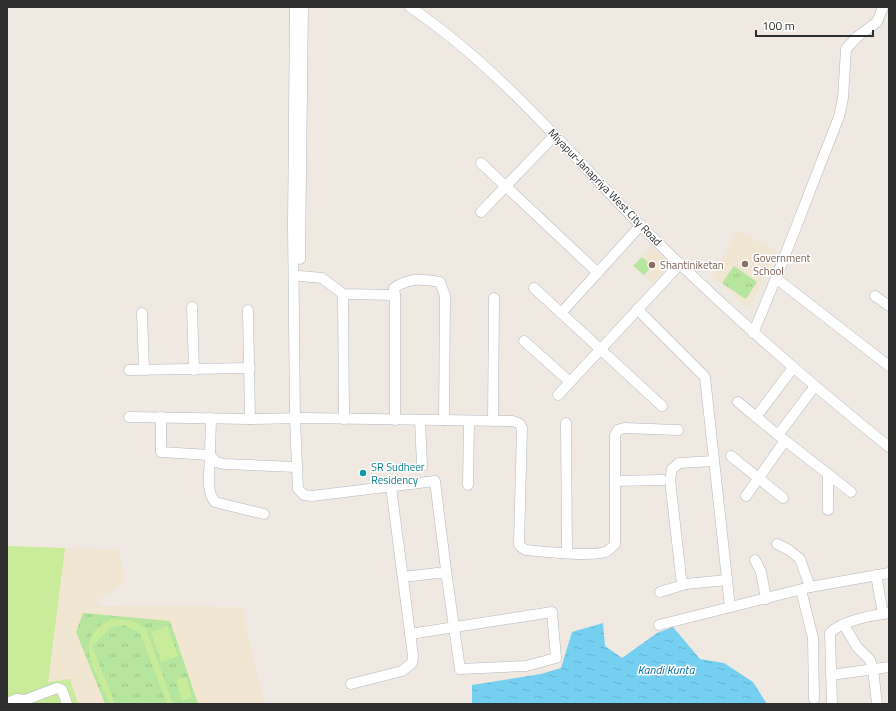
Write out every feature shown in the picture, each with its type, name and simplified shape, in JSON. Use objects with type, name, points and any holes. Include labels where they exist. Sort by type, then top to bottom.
[{"type":"street","points":[[295,7],[293,225],[298,418]]},
{"type":"street","points":[[303,7],[298,418],[296,467],[298,489],[304,495],[312,496],[435,481],[447,578],[454,627],[460,668],[526,666],[556,658],[552,612],[454,627],[410,634]]},
{"type":"street","name":"Miyapur-Janapriya West City Road","points":[[410,7],[468,52],[496,77],[680,264],[753,333],[889,447]]},
{"type":"street","points":[[753,333],[777,279],[793,232],[839,117],[844,98],[846,49],[857,37],[877,22],[883,7]]},
{"type":"street","points":[[481,212],[554,136]]},
{"type":"street","points":[[481,163],[598,273]]},
{"type":"street","points":[[561,313],[641,225]]},
{"type":"street","points":[[558,395],[680,264]]},
{"type":"street","points":[[300,276],[322,278],[343,294],[395,295]]},
{"type":"street","points":[[777,279],[889,366]]},
{"type":"street","points":[[395,420],[394,288],[405,281],[426,280],[440,282],[445,296],[444,420]]},
{"type":"street","points":[[534,288],[662,406]]},
{"type":"street","points":[[343,294],[344,419]]},
{"type":"street","points":[[876,296],[889,306]]},
{"type":"street","points":[[492,421],[494,298]]},
{"type":"street","points":[[192,307],[194,370]]},
{"type":"street","points":[[637,309],[705,377],[730,607]]},
{"type":"street","points":[[248,310],[250,420]]},
{"type":"street","points":[[142,313],[144,370]]},
{"type":"street","points":[[524,341],[570,382]]},
{"type":"street","points":[[129,370],[250,368]]},
{"type":"street","points":[[756,416],[793,368]]},
{"type":"street","points":[[746,496],[815,386]]},
{"type":"street","points":[[738,402],[781,439],[851,492]]},
{"type":"street","points":[[128,417],[250,420],[298,418],[513,421],[520,424],[522,428],[519,544],[521,548],[526,550],[567,554],[603,553],[610,550],[615,544],[615,435],[618,430],[624,428],[678,430]]},
{"type":"street","points":[[161,418],[161,452],[210,455],[216,462],[224,464],[296,467]]},
{"type":"street","points":[[212,418],[210,496],[215,502],[264,514]]},
{"type":"street","points":[[420,420],[422,466]]},
{"type":"street","points":[[468,485],[469,421]]},
{"type":"street","points":[[566,423],[567,554]]},
{"type":"street","points":[[731,456],[783,498]]},
{"type":"street","points":[[686,584],[682,582],[681,577],[670,480],[672,469],[679,463],[714,461]]},
{"type":"street","points":[[828,474],[828,510]]},
{"type":"street","points":[[616,481],[662,480]]},
{"type":"street","points":[[352,684],[408,668],[412,663],[413,656],[404,577],[391,486]]},
{"type":"street","points":[[777,544],[789,550],[800,559],[813,638],[814,699]]},
{"type":"street","points":[[755,560],[761,572],[766,599]]},
{"type":"street","points":[[404,577],[437,573],[445,574],[447,578]]},
{"type":"street","points":[[659,625],[805,589],[889,573]]},
{"type":"street","points":[[832,704],[830,633],[835,628],[886,613],[876,575]]},
{"type":"street","points":[[660,592],[686,584],[727,580]]},
{"type":"street","points":[[844,625],[857,647],[870,660],[873,669],[877,704]]},
{"type":"street","points":[[831,675],[889,666]]},
{"type":"street","points":[[7,703],[17,699],[25,700],[57,688],[62,690],[67,704]]},
{"type":"shaded area","name":"Government School","points":[[737,230],[777,252],[749,308],[712,276]]},
{"type":"shaded area","name":"Shantiniketan","points":[[651,246],[670,263],[652,283],[633,266]]},
{"type":"shaded area","points":[[7,546],[120,550],[124,581],[98,601],[99,606],[242,607],[264,704],[7,704]]},
{"type":"green space","points":[[642,257],[652,266],[644,275],[633,266]]},
{"type":"green space","points":[[734,266],[757,282],[746,299],[722,283]]},
{"type":"green space","points":[[7,546],[65,548],[48,682],[70,679],[78,704],[7,704]]},
{"type":"green space","points":[[83,613],[170,621],[198,704],[105,704],[76,632]]},
{"type":"green space","points":[[114,619],[133,621],[146,629],[173,704],[167,704],[139,630],[136,631],[124,625],[110,628],[92,646],[115,704],[110,704],[93,668],[89,645],[92,635],[100,626]]},
{"type":"green space","points":[[167,626],[178,656],[161,662],[151,632]]},
{"type":"green space","points":[[186,677],[192,697],[182,701],[176,680]]},
{"type":"water","name":"Kandi Kunta","points":[[603,623],[605,646],[622,658],[657,633],[673,627],[700,659],[724,663],[753,682],[767,704],[472,704],[472,685],[541,674],[561,668],[572,632]]},
{"type":"place","name":"Government School","points":[[745,264]]},
{"type":"place","name":"Shantiniketan","points":[[652,265]]},
{"type":"place","name":"SR Sudheer Residency","points":[[363,473]]}]
